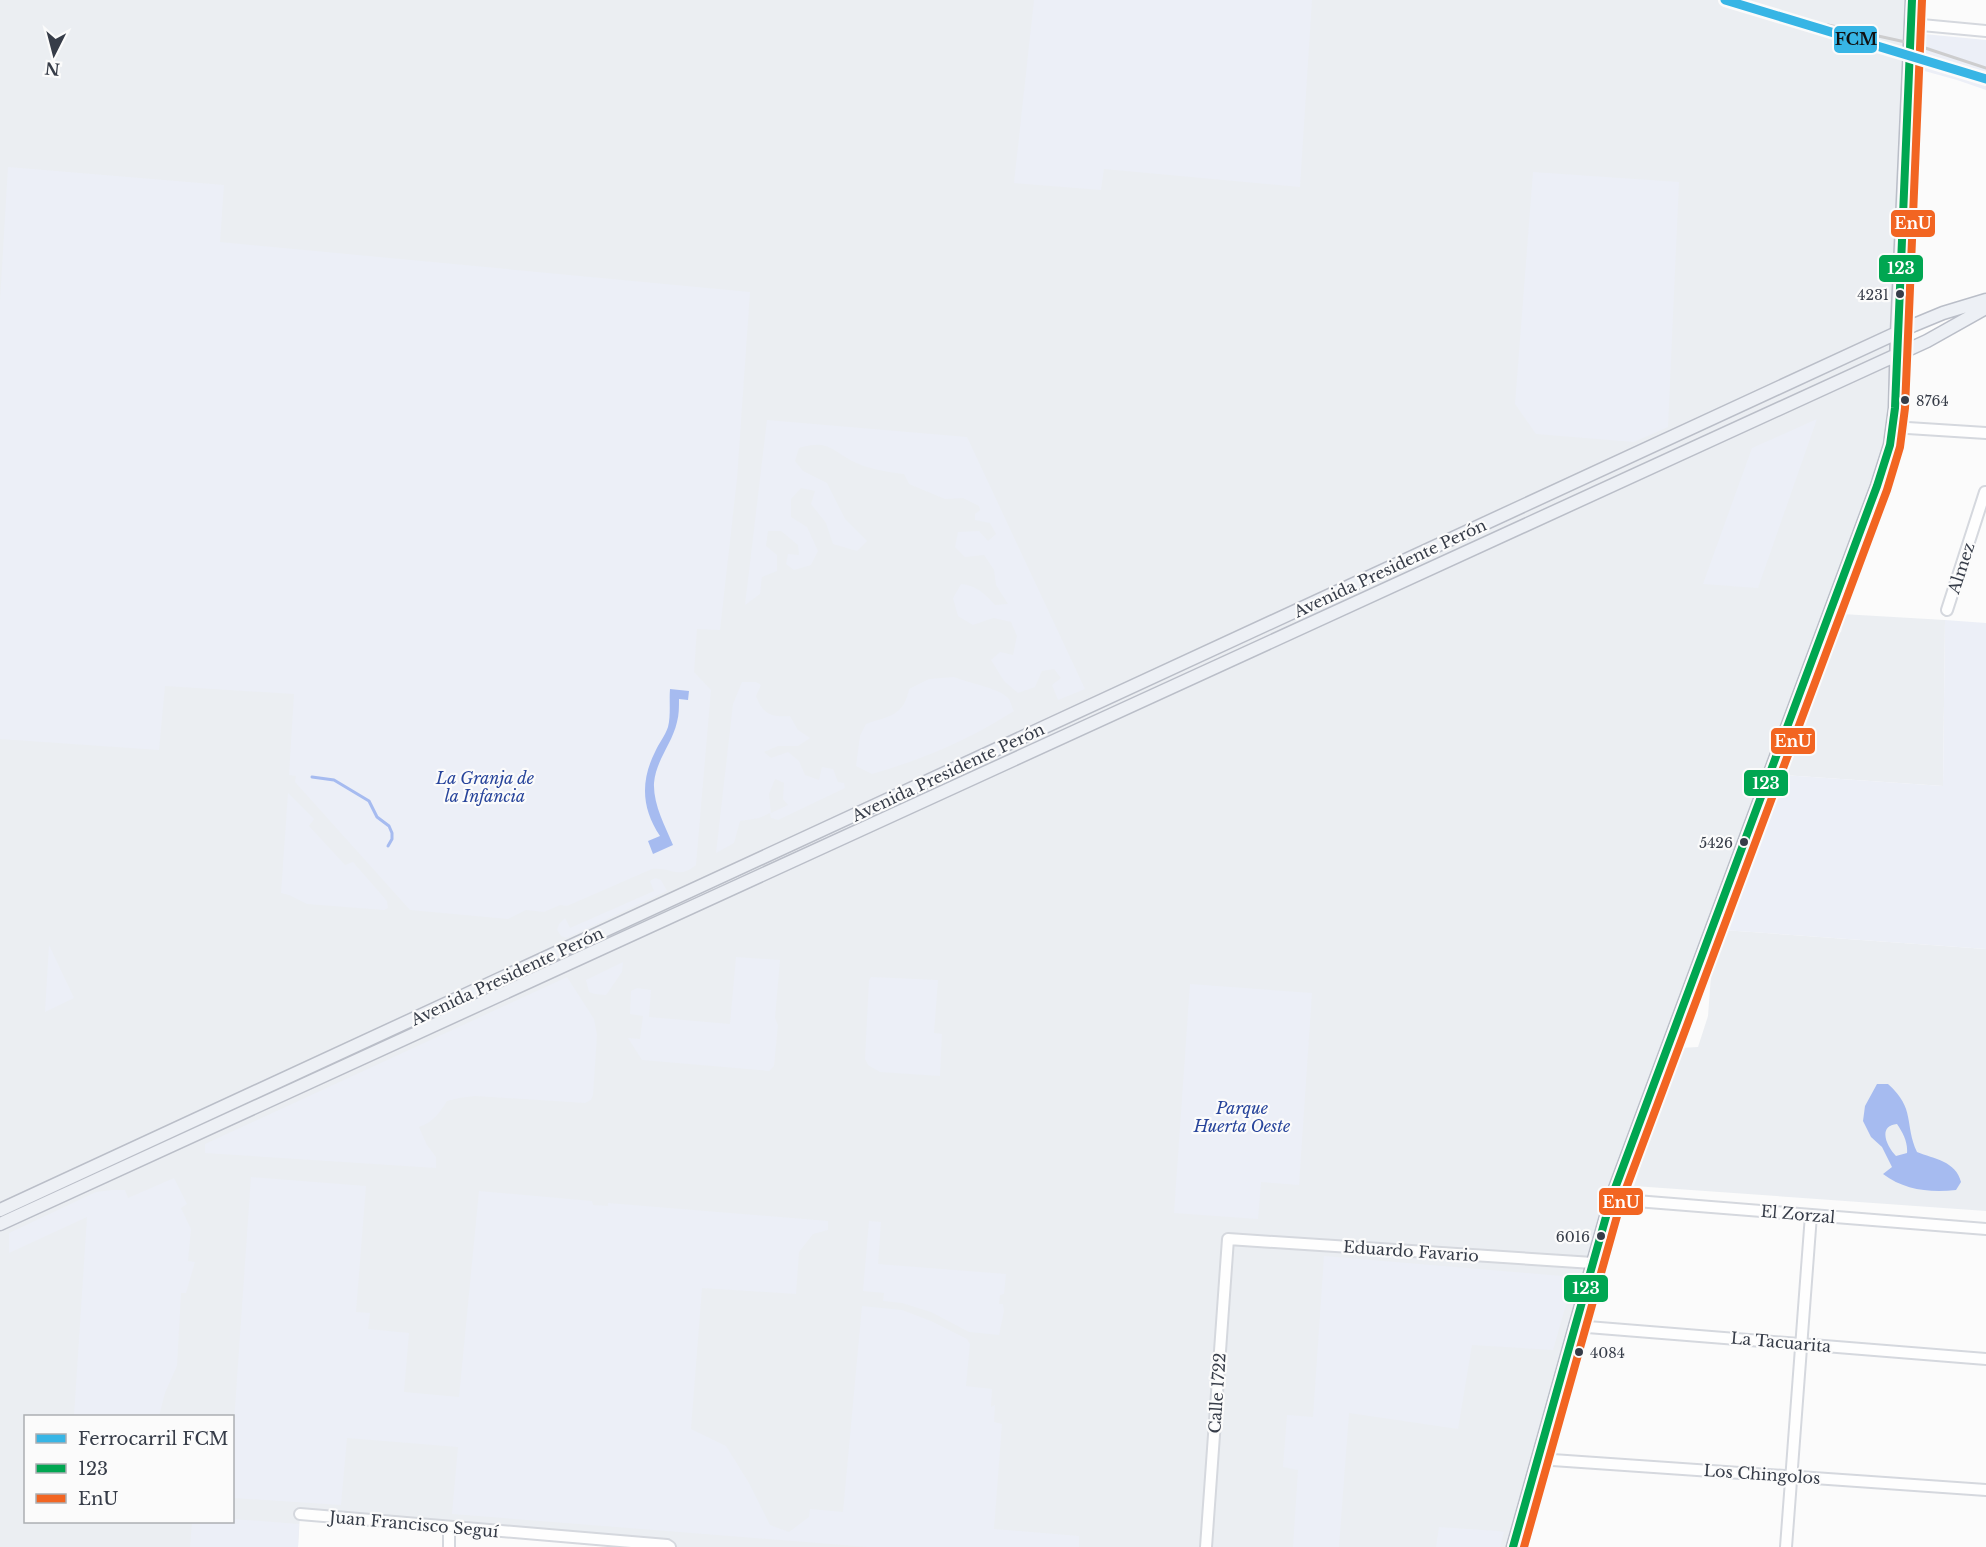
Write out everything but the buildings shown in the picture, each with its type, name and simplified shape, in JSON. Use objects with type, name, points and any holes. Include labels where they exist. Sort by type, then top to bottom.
[{"type":"main road","points":[[1513,1547],[1611,1199],[1754,820],[1890,445],[1897,354],[1911,0]]},
{"type":"main road","name":"Avenida Presidente Perón","points":[[0,1210],[1897,333],[1942,313],[1986,300]]},
{"type":"main road","name":"Avenida Presidente Perón","points":[[0,1224],[1897,354],[1955,327],[1986,308]]},
{"type":"street","points":[[1911,24],[1986,32]]},
{"type":"street","points":[[1892,427],[1986,433]]},
{"type":"street","name":"Almez","points":[[1947,610],[1985,492]]},
{"type":"street","name":"El Zorzal","points":[[1611,1199],[1986,1229]]},
{"type":"street","points":[[1786,1547],[1810,1215]]},
{"type":"street","name":"Eduardo Favario","points":[[1228,1239],[1593,1263]]},
{"type":"street","name":"Calle 1722","points":[[1206,1547],[1228,1239]]},
{"type":"street","name":"La Tacuarita","points":[[1575,1326],[1986,1359]]},
{"type":"street","name":"Los Chingolos","points":[[1538,1459],[1986,1490]]},
{"type":"street","name":"Juan Francisco Seguí","points":[[300,1514],[668,1546]]},
{"type":"street","points":[[449,1527],[449,1547]]},
{"type":"shaded area","points":[[0,0],[1912,0],[1890,445],[1611,1199],[1513,1547],[670,1547],[300,1515],[298,1547],[0,1547]]},
{"type":"shaded area","points":[[1842,614],[1945,620],[1943,786],[1783,775],[1833,634],[1841,632],[1842,627],[1839,622]]},
{"type":"shaded area","points":[[1723,930],[1986,949],[1986,1211],[1634,1186],[1679,1048],[1698,1047],[1708,1016],[1712,962]]},
{"type":"green space","points":[[1034,0],[1312,0],[1300,187],[1104,169],[1101,190],[1014,183]]},
{"type":"green space","points":[[1924,34],[1986,40],[1986,90],[1921,70]]},
{"type":"green space","name":"La Granja de la Infancia","points":[[8,167],[224,185],[220,242],[750,292],[737,479],[720,630],[697,629],[694,672],[711,690],[696,865],[684,872],[652,869],[567,906],[560,905],[544,912],[526,910],[508,919],[410,910],[295,782],[296,776],[289,775],[294,694],[165,686],[159,750],[0,739],[0,301]]},
{"type":"green space","points":[[1533,172],[1679,182],[1668,427],[1634,442],[1536,434],[1515,404]]},
{"type":"green space","points":[[1817,419],[1758,588],[1703,584],[1752,448]]},
{"type":"green space","points":[[767,420],[967,437],[1085,689],[1058,700],[1052,685],[1061,678],[1054,669],[1042,671],[1035,687],[1018,693],[1004,681],[991,660],[1000,652],[1013,655],[1017,636],[1011,622],[993,618],[973,625],[958,616],[953,598],[961,584],[980,591],[995,605],[1008,604],[996,585],[994,570],[984,555],[965,557],[955,547],[958,532],[979,531],[988,541],[996,534],[990,523],[975,520],[975,514],[980,510],[979,506],[963,498],[945,499],[909,484],[904,474],[864,466],[822,445],[799,448],[795,461],[803,471],[827,483],[845,519],[867,541],[857,551],[833,544],[826,523],[811,504],[815,491],[801,488],[791,499],[791,517],[807,527],[818,551],[811,565],[794,570],[786,564],[788,554],[799,555],[798,545],[781,531],[768,531],[766,546],[777,555],[777,571],[762,577],[760,594],[745,605]]},
{"type":"green space","points":[[1945,620],[1986,623],[1986,949],[1723,930],[1783,775],[1943,786]]},
{"type":"green space","points":[[954,677],[1004,694],[1014,711],[963,740],[909,762],[872,774],[856,766],[860,736],[866,724],[888,717],[899,710],[907,698],[909,689],[929,679]]},
{"type":"green space","points":[[742,682],[756,682],[761,685],[756,696],[765,711],[778,716],[790,716],[798,730],[810,738],[798,746],[778,746],[764,752],[771,758],[788,752],[799,761],[805,775],[819,780],[822,767],[833,769],[838,782],[844,783],[845,788],[778,820],[771,818],[770,813],[759,818],[740,821],[734,843],[716,853],[733,704]],"holes":[[[775,779],[784,783],[783,799],[788,805],[771,813],[769,794]]]},
{"type":"green space","points":[[288,793],[314,819],[309,826],[345,865],[353,862],[387,901],[388,908],[384,910],[307,904],[281,893]]},
{"type":"green space","points":[[655,878],[661,880],[667,891],[567,938],[561,936],[557,930],[565,918],[570,928],[654,891],[650,881]]},
{"type":"green space","points":[[49,945],[74,998],[45,1012]]},
{"type":"green space","points":[[736,957],[780,960],[774,1066],[769,1071],[642,1060],[628,1038],[640,1039],[643,1016],[630,1014],[631,991],[637,988],[651,990],[649,1017],[730,1024]]},
{"type":"green space","points":[[623,962],[622,972],[606,995],[589,992],[586,980]]},
{"type":"green space","points":[[567,977],[594,1019],[597,1035],[593,1095],[591,1100],[585,1103],[475,1096],[447,1101],[435,1117],[419,1127],[427,1145],[436,1157],[436,1168],[205,1153],[205,1144]]},
{"type":"green space","points":[[871,977],[938,980],[934,1033],[942,1034],[940,1076],[880,1072],[868,1065],[865,1059]]},
{"type":"green space","name":"Parque Huerta Oeste","points":[[1190,984],[1312,993],[1299,1185],[1261,1182],[1258,1219],[1174,1213]]},
{"type":"green space","points":[[251,1177],[366,1186],[356,1312],[370,1313],[368,1329],[409,1333],[404,1392],[459,1397],[479,1191],[592,1201],[593,1205],[608,1206],[608,1203],[828,1221],[828,1230],[813,1234],[799,1252],[796,1294],[702,1288],[691,1429],[726,1446],[749,1483],[770,1525],[789,1532],[809,1517],[810,1509],[843,1512],[862,1306],[902,1310],[967,1339],[970,1344],[966,1386],[992,1389],[991,1407],[995,1405],[994,1422],[1002,1424],[994,1529],[1079,1536],[1079,1547],[868,1547],[452,1514],[458,1447],[347,1438],[341,1505],[234,1498],[234,1422]]},
{"type":"green space","points":[[174,1178],[187,1204],[181,1208],[191,1229],[188,1261],[195,1262],[186,1293],[181,1293],[177,1366],[165,1393],[159,1415],[74,1415],[87,1217],[9,1253],[9,1233],[96,1192],[125,1190],[128,1198]]},
{"type":"green space","points":[[869,1221],[881,1222],[878,1264],[1006,1274],[1004,1294],[1000,1295],[999,1304],[1003,1304],[1004,1311],[999,1335],[969,1332],[931,1312],[902,1303],[883,1301],[884,1293],[863,1291]]},
{"type":"green space","points":[[1324,1256],[1574,1277],[1553,1350],[1472,1345],[1458,1429],[1349,1413],[1339,1547],[1293,1547],[1298,1470],[1283,1467],[1287,1415],[1313,1417]]},
{"type":"green space","points":[[234,1519],[299,1524],[298,1547],[190,1547],[192,1523],[234,1523]]},
{"type":"green space","points":[[1439,1527],[1504,1532],[1500,1547],[1436,1547]]},
{"type":"water","points":[[670,689],[689,691],[688,700],[679,699],[675,730],[658,767],[654,783],[657,807],[673,845],[653,854],[648,841],[660,836],[650,816],[645,785],[650,763],[668,727]]},
{"type":"water","points":[[1877,1084],[1888,1084],[1903,1101],[1917,1152],[1944,1162],[1954,1169],[1961,1182],[1956,1190],[1937,1191],[1908,1187],[1883,1174],[1892,1167],[1882,1147],[1871,1137],[1863,1121],[1865,1106]],"holes":[[[1897,1124],[1906,1141],[1907,1153],[1896,1156],[1887,1142],[1886,1133],[1887,1129]]]},
{"type":"waterway","points":[[312,777],[334,780],[369,801],[377,817],[389,826],[392,833],[388,846]]},
{"type":"railway","points":[[1828,25],[1910,43],[1986,68]]},
{"type":"rail line","name":"FCM","points":[[1725,0],[1986,79]]},
{"type":"transit line","name":"123","points":[[1513,1547],[1611,1199],[1877,486],[1890,445],[1895,408],[1912,0]]},
{"type":"transit line","name":"EnU","points":[[1524,1547],[1621,1202],[1887,490],[1900,447],[1905,408],[1922,0]]},
{"type":"place","name":"4231","points":[[1900,294]]},
{"type":"place","name":"8764","points":[[1905,400]]},
{"type":"place","name":"5426","points":[[1744,842]]},
{"type":"place","name":"6016","points":[[1601,1236]]},
{"type":"place","name":"4084","points":[[1579,1352]]}]
